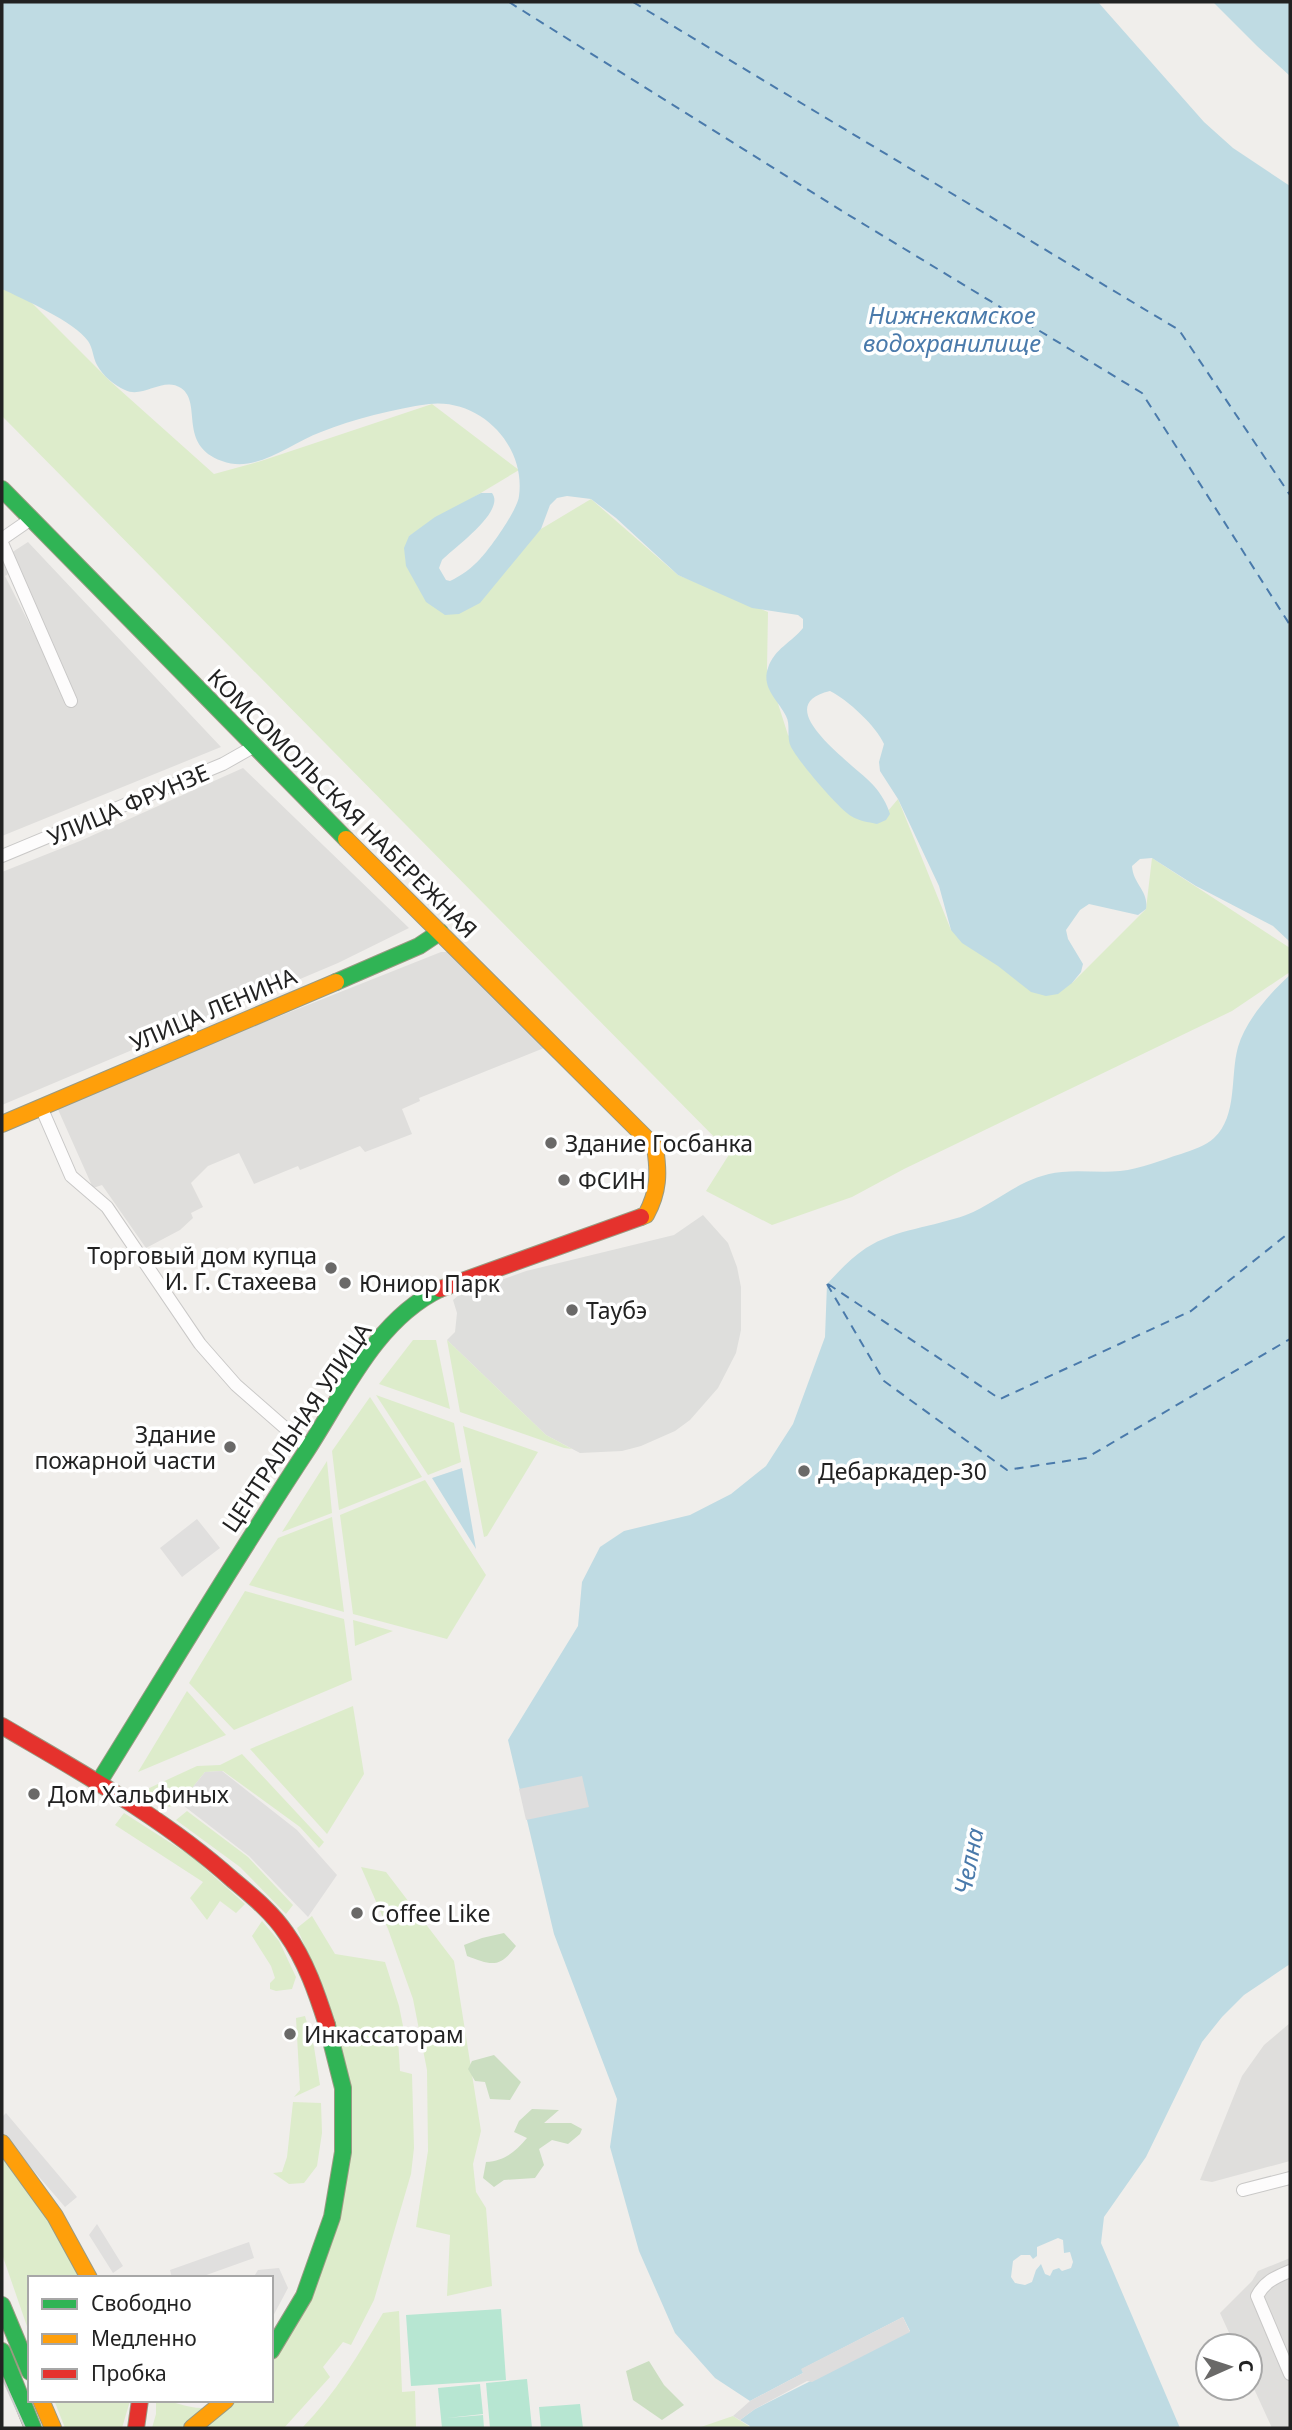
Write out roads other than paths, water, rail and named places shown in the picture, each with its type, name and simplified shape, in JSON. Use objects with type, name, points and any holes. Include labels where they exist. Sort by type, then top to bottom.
[{"type":"street","name":"КОМСОМОЛЬСКАЯ НАБЕРЕЖНАЯ","points":[[2,489],[253,747],[655,1147]]},
{"type":"street","points":[[31,519],[2,541],[71,701]]},
{"type":"street","name":"УЛИЦА ФРУНЗЕ","points":[[2,856],[223,764],[253,747]]},
{"type":"street","name":"УЛИЦА ЛЕНИНА","points":[[2,1124],[419,946],[440,932]]},
{"type":"street","points":[[41,1108],[71,1176],[107,1207],[200,1344],[236,1385],[308,1448]]},
{"type":"street","name":"ЦЕНТРАЛЬНАЯ УЛИЦА","points":[[99,1782],[208,1602],[348,1382],[404,1311],[452,1284],[646,1215],[658,1195],[660,1176],[655,1147]]},
{"type":"street","points":[[2,1726],[99,1782],[173,1830],[239,1883],[264,1907],[286,1932],[307,1969],[327,2024],[343,2088],[343,2152],[332,2217],[304,2296],[273,2348]]},
{"type":"street","points":[[2,2143],[55,2216],[88,2276]]},
{"type":"street","points":[[1243,2190],[1290,2178]]},
{"type":"street","points":[[1290,2272],[1272,2278],[1262,2286],[1258,2296],[1290,2374]]},
{"type":"street","points":[[2,2305],[28,2367]]},
{"type":"street","points":[[2,2351],[33,2428]]},
{"type":"street","points":[[42,2402],[53,2428]]},
{"type":"street","points":[[136,2428],[140,2402]]},
{"type":"street","points":[[192,2428],[224,2402]]},
{"type":"water","name":"Нижнекамское водохранилище","points":[[2,2],[1098,2],[1204,122],[1233,148],[1290,186],[1290,942],[1273,926],[1196,886],[1152,858],[1140,859],[1132,866],[1145,897],[1146,909],[1138,915],[1089,904],[1080,910],[1066,930],[1068,939],[1083,964],[1081,972],[1058,994],[1046,996],[1031,992],[962,943],[951,930],[939,886],[898,799],[880,771],[879,762],[884,744],[861,714],[830,691],[813,699],[807,709],[811,722],[821,737],[879,792],[890,814],[886,820],[877,824],[851,816],[819,784],[791,747],[787,720],[771,694],[766,675],[774,656],[803,628],[803,619],[798,615],[752,608],[678,575],[616,518],[591,499],[567,496],[557,498],[550,505],[541,529],[480,603],[459,614],[445,615],[426,602],[406,566],[404,548],[409,536],[435,517],[481,493],[492,493],[494,501],[486,519],[442,560],[439,568],[446,580],[450,581],[485,554],[509,519],[519,496],[515,459],[507,443],[482,417],[448,404],[402,409],[347,423],[309,437],[273,456],[248,464],[222,461],[208,454],[195,435],[190,403],[181,388],[167,385],[132,392],[121,388],[99,369],[90,344],[72,326],[2,289]]},
{"type":"water","points":[[1213,2],[1290,2],[1290,76],[1257,46]]},
{"type":"water","name":"Челна","points":[[1290,975],[1290,1964],[1244,1995],[1202,2042],[1146,2157],[1104,2217],[1101,2243],[1180,2428],[748,2428],[750,2426],[740,2420],[755,2409],[910,2331],[903,2317],[802,2369],[803,2373],[750,2401],[715,2378],[675,2333],[639,2251],[610,2147],[617,2099],[554,1934],[508,1740],[578,1626],[582,1582],[600,1547],[624,1531],[690,1515],[731,1494],[766,1466],[793,1424],[825,1337],[827,1284],[845,1265],[878,1242],[902,1232],[966,1215],[1035,1178],[1062,1172],[1128,1170],[1199,1148],[1207,1143],[1222,1129],[1227,1118],[1238,1047],[1242,1037],[1260,1008]],"holes":[[[1058,2238],[1063,2240],[1064,2253],[1070,2252],[1073,2262],[1071,2268],[1053,2270],[1050,2276],[1045,2274],[1041,2264],[1032,2282],[1025,2285],[1015,2283],[1011,2277],[1013,2261],[1021,2255],[1030,2255],[1033,2259],[1037,2256],[1037,2247]]]},
{"type":"water","points":[[462,1468],[476,1549],[432,1478]]},
{"type":"tram line","points":[[2,2377],[25,2428]]},
{"type":"place","name":"Здание Госбанка","points":[[551,1143]]},
{"type":"place","name":"ФСИН","points":[[564,1180]]},
{"type":"place","name":"Торговый дом купца И. Г. Стахеева","points":[[331,1268]]},
{"type":"place","name":"Юниор Парк","points":[[345,1283]]},
{"type":"place","name":"Таубэ","points":[[572,1310]]},
{"type":"place","name":"Здание пожарной части","points":[[230,1447]]},
{"type":"place","name":"Дебаркадер-30","points":[[804,1471]]},
{"type":"place","name":"Дом Хальфиных","points":[[34,1794]]},
{"type":"place","name":"Coffee Like","points":[[357,1913]]},
{"type":"place","name":"Инкассаторам","points":[[290,2034]]}]
